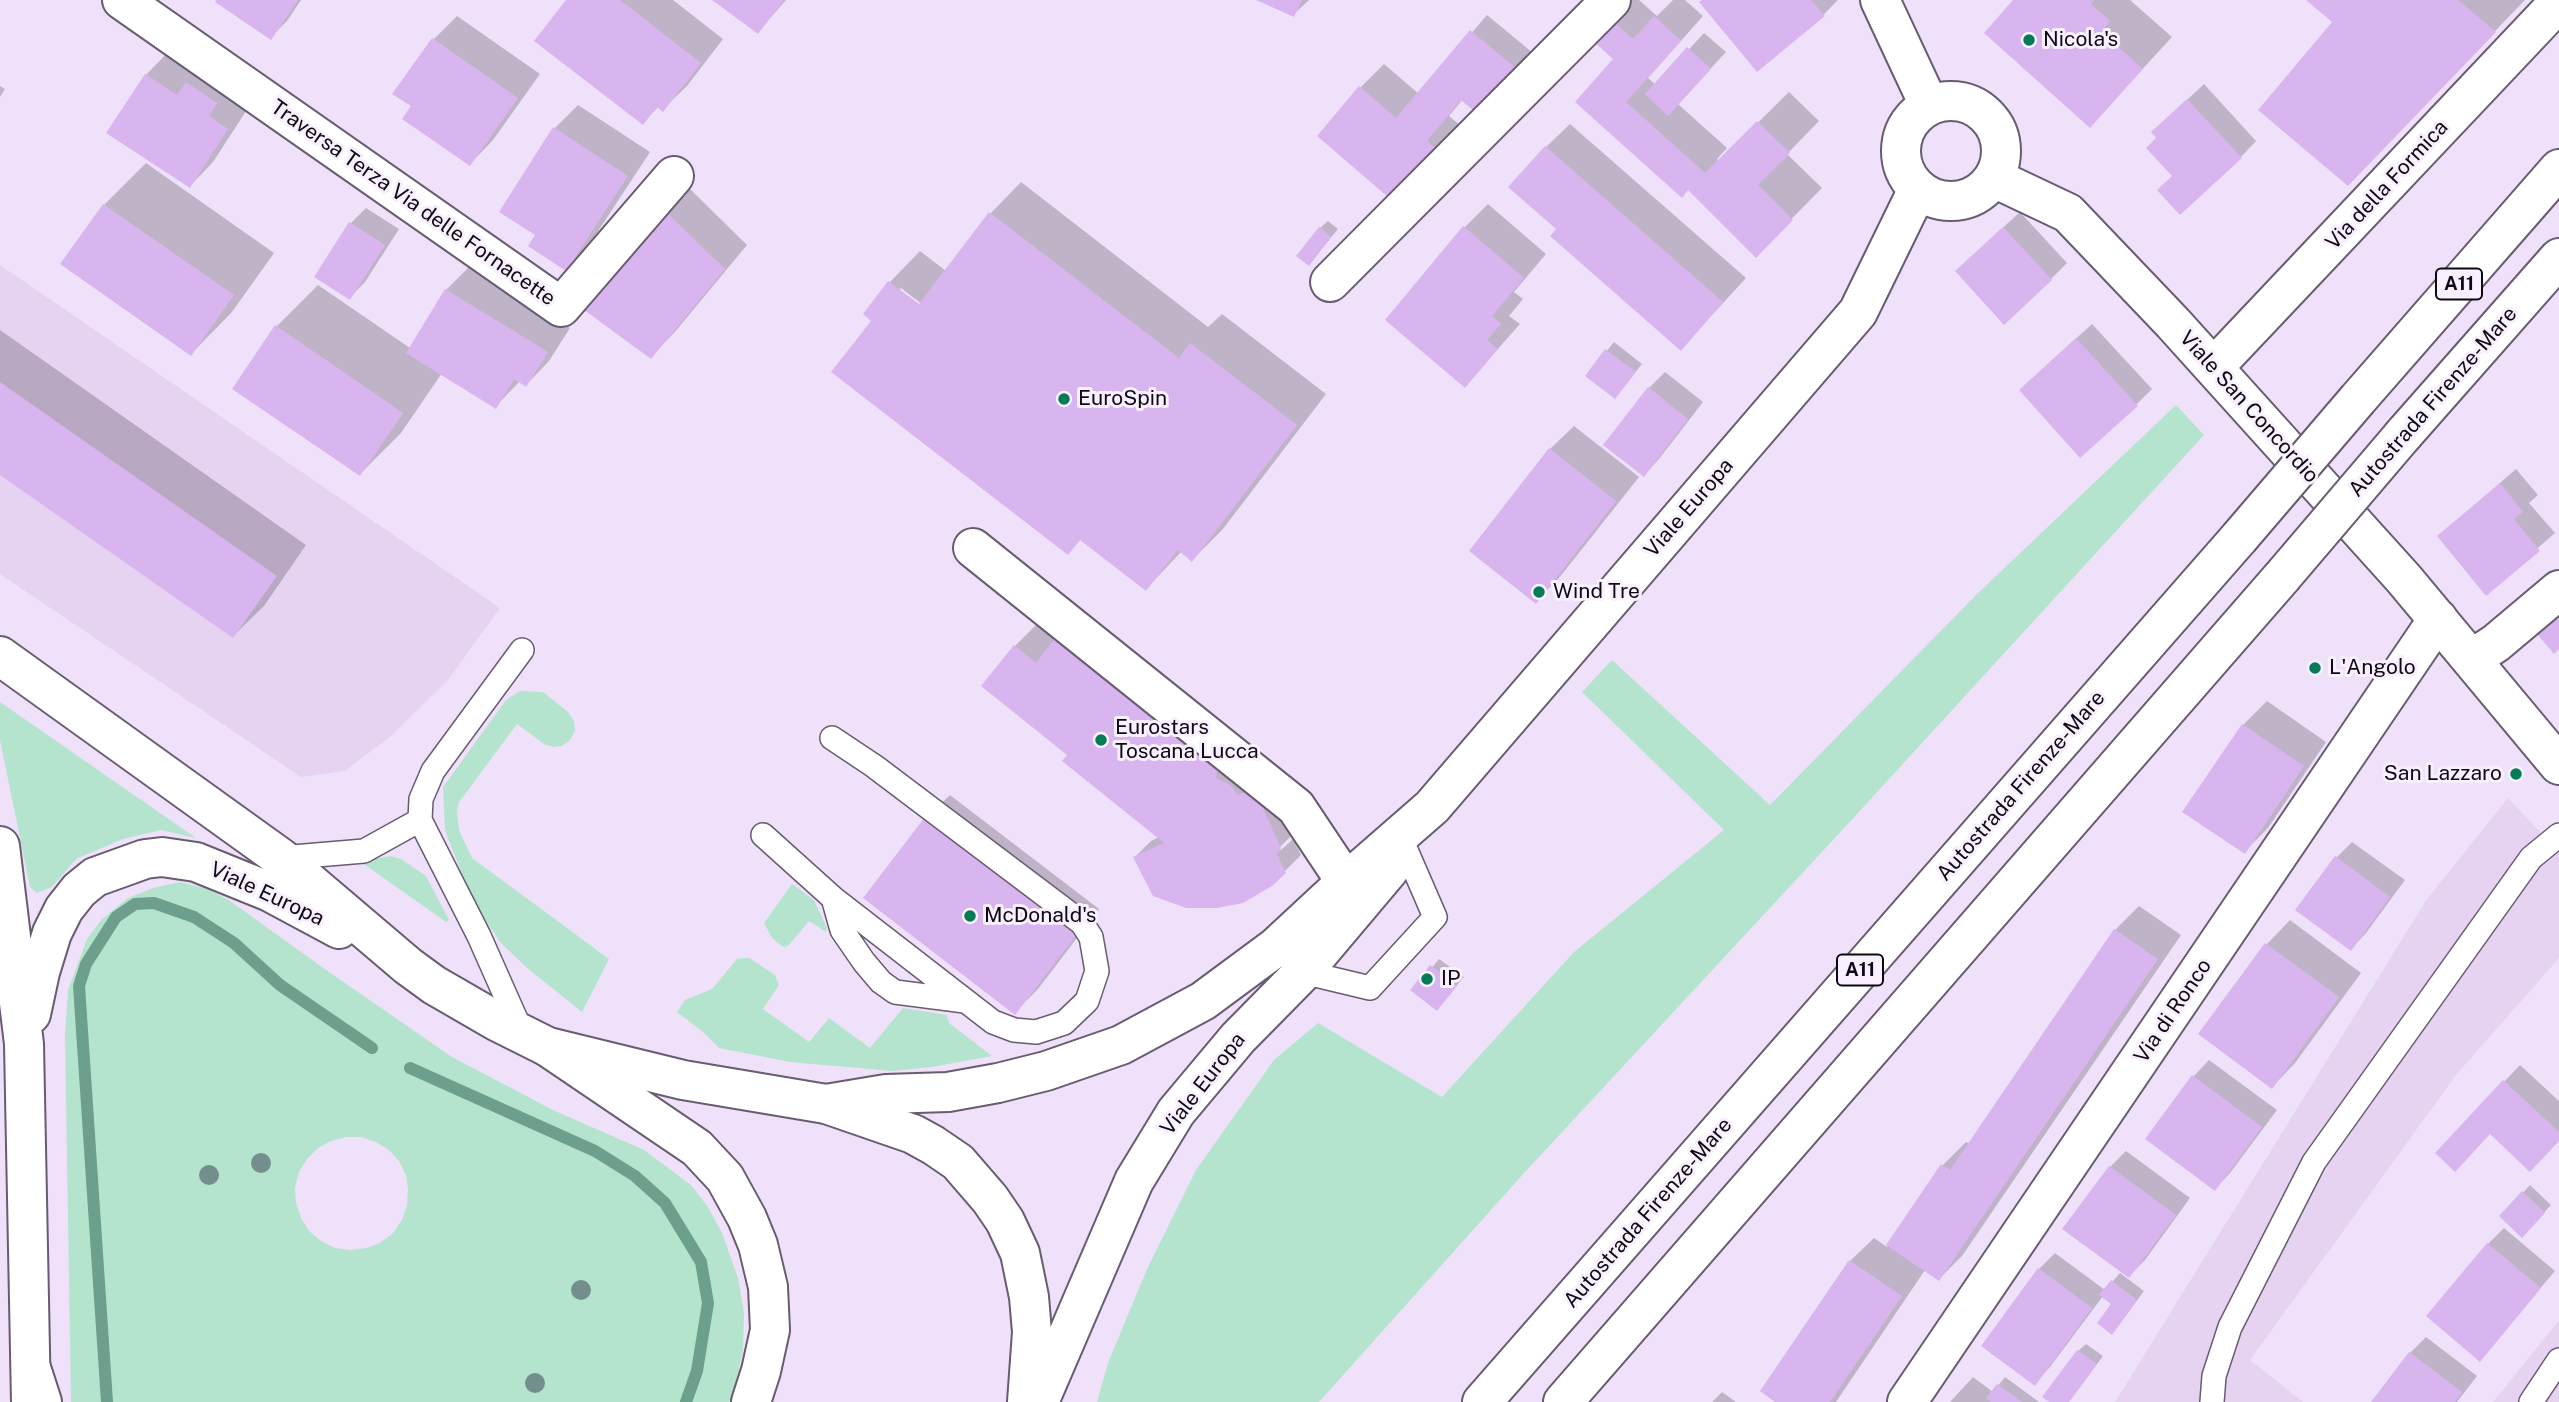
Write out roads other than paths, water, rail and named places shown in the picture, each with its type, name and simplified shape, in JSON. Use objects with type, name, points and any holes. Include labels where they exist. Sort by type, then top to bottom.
[{"type":"main road","name":"Traversa Terza Via delle Fornacette","points":[[122,0],[561,307],[674,176]]},
{"type":"main road","points":[[1330,282],[1611,0]]},
{"type":"main road","points":[[1880,0],[1929,105]]},
{"type":"main road","name":"Via della Formica","points":[[2214,368],[2559,2]]},
{"type":"main road","points":[[1945,100],[1976,106],[1989,117],[1998,131],[2002,146],[2001,163],[1994,177],[1982,191],[1967,199],[1950,201],[1932,198],[1918,189],[1904,168],[1900,144],[1905,128],[1915,114],[1929,105],[1945,100]]},
{"type":"main road","name":"Autostrada Firenze-Mare","points":[[1482,1402],[2559,169]]},
{"type":"main road","name":"Viale San Concordio","points":[[1994,177],[2067,213],[2214,368],[2404,579],[2559,765]]},
{"type":"main road","name":"Viale Europa","points":[[826,1104],[886,1094],[948,1092],[998,1083],[1046,1071],[1121,1045],[1203,1001],[1276,947],[1432,807],[1858,312],[1918,189]]},
{"type":"main road","name":"Autostrada Firenze-Mare","points":[[1563,1402],[2559,257]]},
{"type":"main road","points":[[973,548],[1296,807],[1346,882]]},
{"type":"main road","points":[[2472,659],[2496,643],[2559,590]]},
{"type":"main road","name":"Via di Ronco","points":[[1907,1402],[2438,619]]},
{"type":"main road","name":"Viale Europa","points":[[0,656],[281,858],[408,967]]},
{"type":"main road","name":"Viale Europa","points":[[1039,1402],[1134,1181],[1176,1112],[1238,1038],[1303,972],[1406,850],[1432,807]]},
{"type":"main road","name":"Viale Europa","points":[[0,846],[24,1044],[35,1391]]},
{"type":"main road","name":"Viale Europa","points":[[24,1044],[52,933],[64,909],[79,890],[95,877],[145,859],[162,857],[197,862],[270,892],[408,967],[466,1005],[536,1040],[682,1080],[826,1104],[913,1135],[933,1145],[965,1169],[990,1199],[1005,1221],[1020,1253],[1029,1297],[1032,1332],[1027,1402]]},
{"type":"main road","points":[[536,1040],[697,1148],[725,1178],[758,1245],[768,1287],[769,1330],[761,1371],[751,1402]]},
{"type":"lane","points":[[522,650],[433,771],[421,799],[419,820],[536,1040]]},
{"type":"lane","points":[[763,835],[833,898],[993,1021],[1014,1030],[1036,1032],[1065,1023],[1087,1001],[1097,971],[1091,937],[1082,923],[874,766],[832,738]]},
{"type":"lane","points":[[281,858],[364,851],[419,820]]},
{"type":"lane","points":[[2212,1402],[2214,1376],[2230,1327],[2314,1162],[2531,858],[2559,835]]},
{"type":"lane","points":[[1303,972],[1370,988],[1435,917],[1406,850]]},
{"type":"lane","points":[[833,898],[842,930],[881,982],[895,992],[967,1002]]},
{"type":"lane","points":[[2531,1402],[2559,1360]]},
{"type":"waterway","points":[[107,1402],[79,986],[86,964],[116,917],[135,904],[154,903],[194,917],[234,943],[280,985],[372,1048]]},
{"type":"waterway","points":[[410,1068],[595,1151],[635,1176],[665,1203],[701,1262],[708,1303],[697,1371],[686,1402]]},
{"type":"place","name":"Nicola's","points":[[2029,40]]},
{"type":"place","name":"EuroSpin","points":[[1064,399]]},
{"type":"place","name":"Wind Tre","points":[[1539,592]]},
{"type":"place","name":"L'Angolo","points":[[2315,668]]},
{"type":"place","name":"Eurostars Toscana Lucca","points":[[1101,740]]},
{"type":"place","name":"San Lazzaro","points":[[2516,774]]},
{"type":"place","name":"McDonald's","points":[[970,916]]},
{"type":"place","name":"IP","points":[[1427,979]]}]
